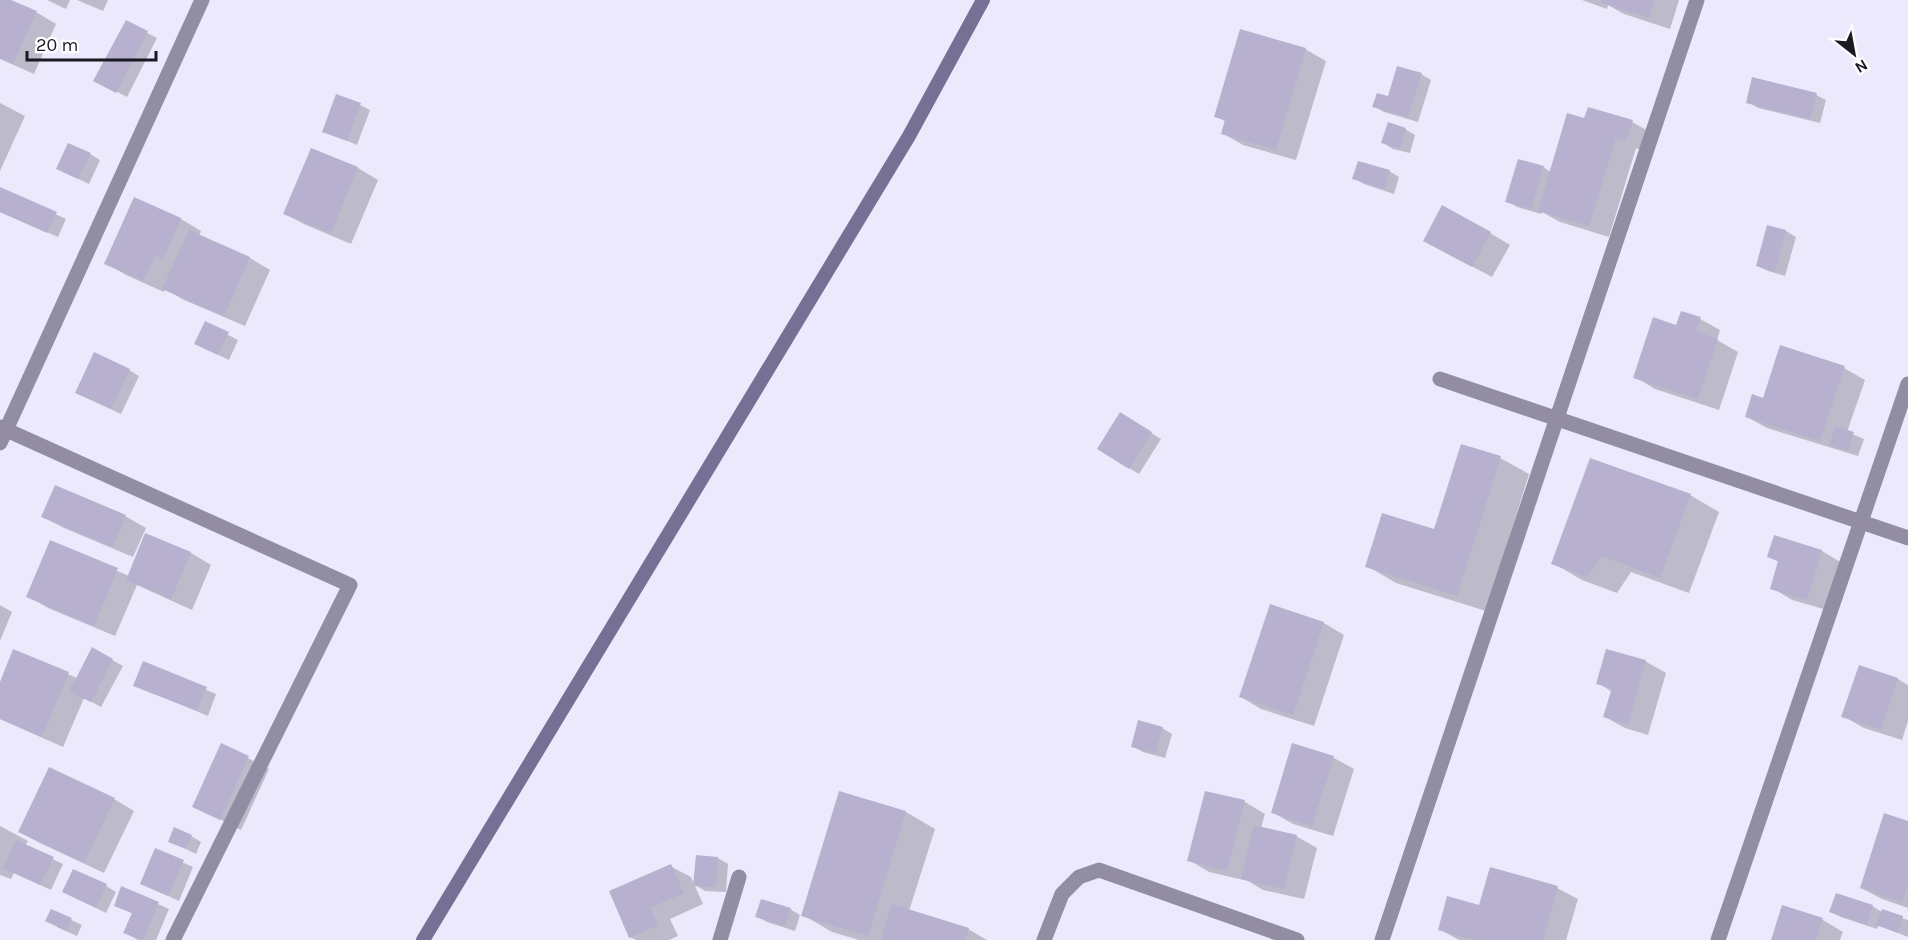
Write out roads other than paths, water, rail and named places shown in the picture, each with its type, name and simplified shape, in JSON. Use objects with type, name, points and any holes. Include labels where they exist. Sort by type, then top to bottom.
[{"type":"street","points":[[175,939],[350,585],[2,433],[202,0]]},
{"type":"street","points":[[1382,940],[1697,0]]},
{"type":"street","points":[[1440,379],[1908,538]]},
{"type":"street","points":[[1718,940],[1908,384]]},
{"type":"street","points":[[1044,940],[1062,894],[1079,877],[1098,870],[1297,940]]},
{"type":"street","points":[[720,940],[739,877]]},
{"type":"waterway","points":[[423,940],[909,136],[983,0]]}]
